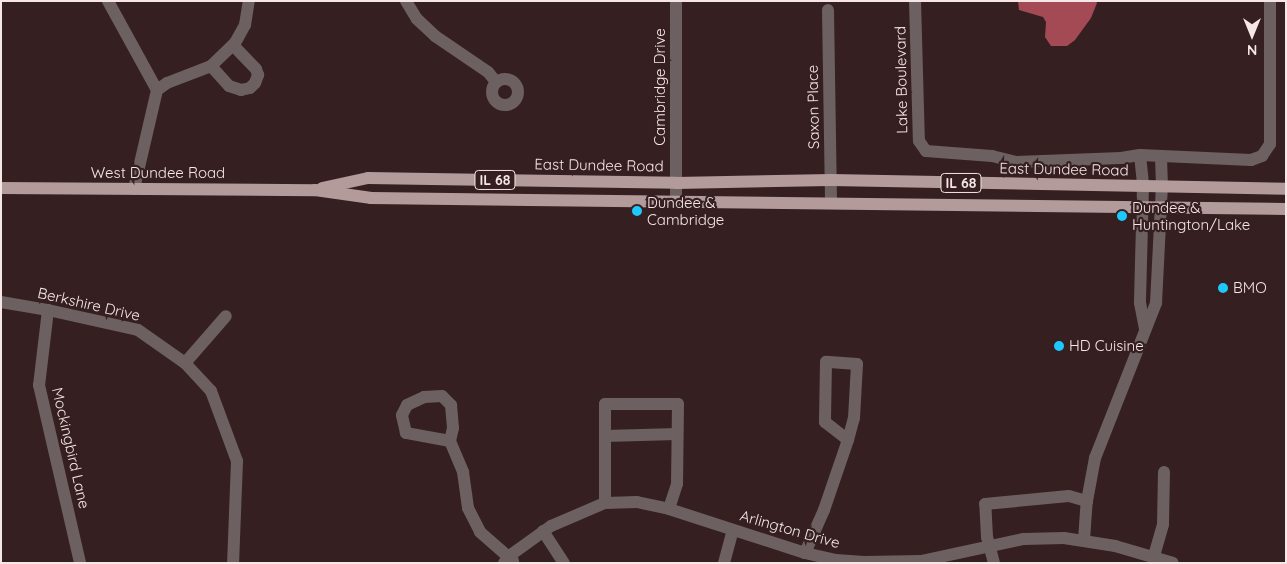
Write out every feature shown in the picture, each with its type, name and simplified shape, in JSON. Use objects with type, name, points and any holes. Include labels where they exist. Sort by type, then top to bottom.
[{"type":"main road","name":"East Dundee Road","points":[[315,190],[368,178],[676,183],[831,180],[1286,189]]},
{"type":"main road","name":"West Dundee Road","points":[[1,188],[315,190]]},
{"type":"main road","name":"IL 68","points":[[315,190],[371,198],[1286,209]]},
{"type":"street","points":[[108,1],[157,90],[134,189]]},
{"type":"street","points":[[157,90],[168,83],[211,66],[233,45],[245,25],[249,1]]},
{"type":"street","points":[[406,1],[417,19],[436,36],[488,72],[496,82]]},
{"type":"street","name":"Cambridge Drive","points":[[676,1],[676,202]]},
{"type":"street","name":"Lake Boulevard","points":[[915,1],[919,141],[926,151],[992,156],[1016,162],[1121,158],[1140,155],[1251,160],[1262,156],[1270,144],[1270,1]]},
{"type":"street","name":"Saxon Place","points":[[828,10],[831,203]]},
{"type":"street","points":[[211,66],[229,86],[241,90],[250,88],[255,83],[258,75],[256,68],[233,45]]},
{"type":"street","points":[[1140,155],[1142,186],[1140,303],[1145,328]]},
{"type":"street","points":[[1084,540],[1087,501],[1095,458],[1156,303],[1162,186],[1161,156]]},
{"type":"street","name":"Berkshire Drive","points":[[1,302],[48,310],[138,330],[184,363],[211,391],[237,461],[233,563]]},
{"type":"street","name":"Mockingbird Lane","points":[[48,310],[39,385],[80,563]]},
{"type":"street","points":[[184,363],[226,316]]},
{"type":"street","points":[[804,553],[824,510],[848,440],[854,418],[857,364],[826,362],[825,422],[848,440]]},
{"type":"street","points":[[450,441],[406,433],[402,415],[407,405],[424,397],[442,396],[451,405],[453,428],[450,441],[463,472],[468,508],[480,532],[509,561]]},
{"type":"street","points":[[605,503],[605,404],[678,404],[677,484],[669,509]]},
{"type":"street","points":[[605,436],[677,434]]},
{"type":"street","points":[[1154,556],[1163,524],[1164,472]]},
{"type":"street","points":[[994,563],[985,504],[1069,496],[1087,501]]},
{"type":"street","name":"Arlington Drive","points":[[509,561],[550,526],[605,503],[637,502],[669,509],[804,553],[836,560],[864,563],[921,561],[1024,539],[1084,540],[1154,556],[1173,563]]},
{"type":"street","points":[[724,563],[733,530]]},
{"type":"street","points":[[543,531],[564,563]]},
{"type":"shaded area","points":[[1018,1],[1096,1],[1097,3],[1091,18],[1075,40],[1067,46],[1051,46],[1045,37],[1046,22],[1043,17],[1019,10]]},
{"type":"place","name":"Dundee & Cambridge","points":[[637,211]]},
{"type":"place","name":"Dundee & Huntington/Lake","points":[[1122,216]]},
{"type":"place","name":"BMO","points":[[1223,288]]},
{"type":"place","name":"HD Cuisine","points":[[1059,346]]}]
